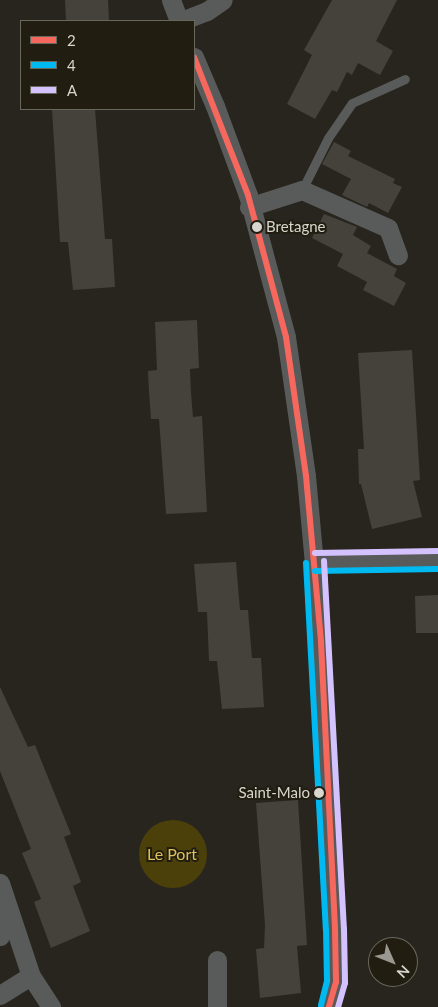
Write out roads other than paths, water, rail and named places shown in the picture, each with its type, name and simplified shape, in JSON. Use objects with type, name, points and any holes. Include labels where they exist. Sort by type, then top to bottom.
[{"type":"street","points":[[171,0],[180,20]]},
{"type":"street","points":[[183,20],[207,11],[223,0]]},
{"type":"street","points":[[195,59],[222,124],[248,195],[249,207],[286,337],[306,476],[315,562],[323,681],[336,982],[329,1007]]},
{"type":"street","points":[[249,207],[302,190],[388,228],[398,256]]},
{"type":"street","points":[[315,562],[438,560]]},
{"type":"street","points":[[0,936],[3,892]]},
{"type":"street","points":[[3,892],[31,976],[51,1007]]},
{"type":"street","points":[[217,960],[217,1007]]},
{"type":"street","points":[[0,995],[31,976]]},
{"type":"lane","points":[[302,190],[328,138],[352,103],[405,79]]},
{"type":"lane","points":[[336,982],[338,1007]]},
{"type":"place","name":"Bretagne","points":[[257,227]]},
{"type":"place","name":"Saint-Malo","points":[[319,793]]},
{"type":"park label","name":"Le Port","points":[[172,854]]}]
